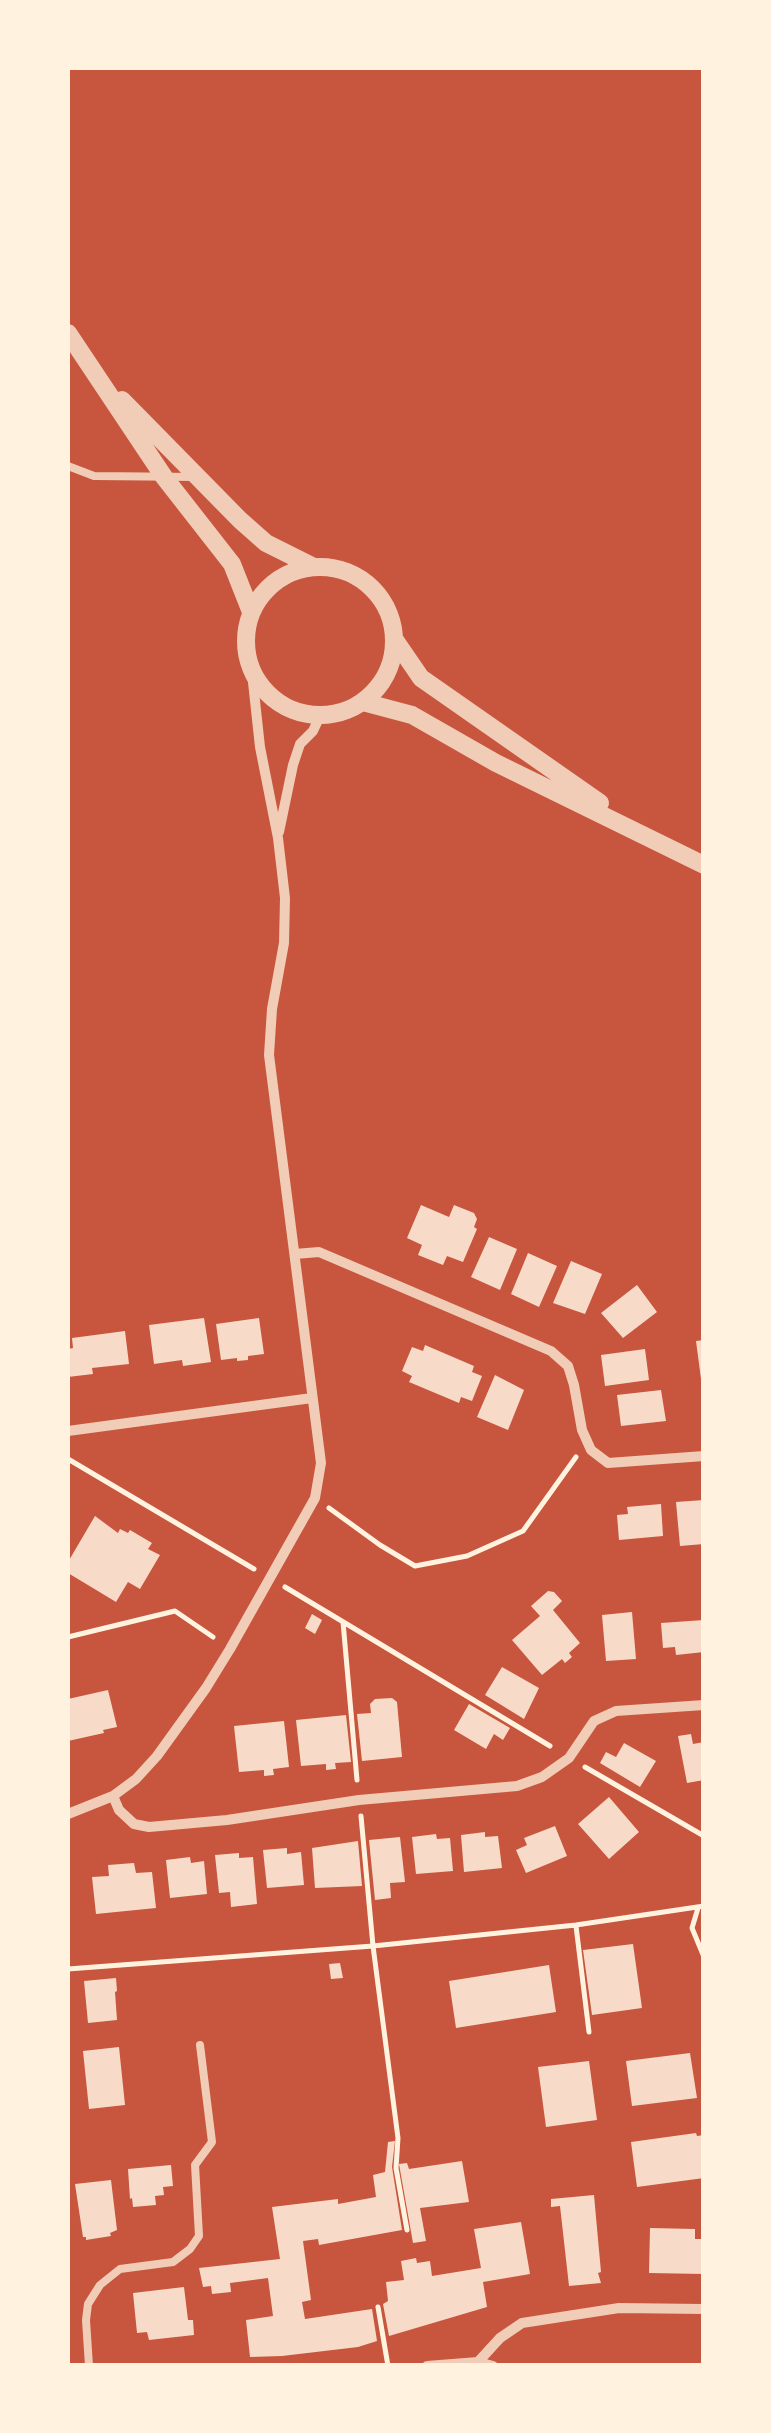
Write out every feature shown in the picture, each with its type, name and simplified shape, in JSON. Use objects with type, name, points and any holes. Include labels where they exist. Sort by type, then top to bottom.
[{"type":"street","points":[[68,333],[164,477],[232,564],[250,612]]},
{"type":"street","points":[[92,370],[240,520],[266,542],[312,566]]},
{"type":"street","points":[[68,1814],[113,1796],[157,1756],[230,1649],[315,1498],[322,1464],[269,1055],[272,1009],[284,943],[285,898],[245,632],[250,612],[275,580],[312,566],[337,568],[360,578],[378,594],[390,616],[395,640],[391,664],[380,686],[363,702],[342,712],[320,716],[299,713],[280,704],[252,673]]},
{"type":"street","points":[[395,640],[421,678],[644,834]]},
{"type":"street","points":[[363,702],[412,715],[496,763],[704,865]]},
{"type":"street","points":[[278,838],[300,744],[313,731],[320,716]]},
{"type":"street","points":[[295,1254],[320,1252],[551,1351],[568,1366],[591,1450],[608,1463],[704,1456]]},
{"type":"street","points":[[68,1431],[312,1398]]},
{"type":"street","points":[[113,1796],[119,1810],[134,1824],[150,1828],[359,1800],[518,1786],[542,1777],[569,1758],[594,1720],[616,1711],[704,1705]]},
{"type":"street","points":[[478,2364],[500,2338],[522,2323],[619,2308],[704,2309]]},
{"type":"street","points":[[428,2366],[493,2366]]},
{"type":"lane","points":[[68,466],[94,476],[200,478]]},
{"type":"lane","points":[[89,2366],[88,2304],[100,2285],[120,2269],[174,2262],[190,2250],[199,2236],[194,2165],[212,2142],[200,2045]]},
{"type":"path","points":[[315,1498],[414,1566],[467,1556],[523,1532],[587,1441]]},
{"type":"path","points":[[68,1459],[704,1836]]},
{"type":"path","points":[[68,1637],[176,1611],[230,1649]]},
{"type":"path","points":[[68,1968],[373,1946],[576,1925],[701,1907]]},
{"type":"path","points":[[701,1907],[692,1928],[704,1958]]},
{"type":"path","points":[[576,1925],[589,2032]]},
{"type":"path","points":[[373,1946],[398,2138],[396,2168],[407,2230]]},
{"type":"path","points":[[378,2307],[388,2366]]},
{"type":"building","points":[[421,1205],[449,1217],[454,1205],[474,1213],[477,1229],[463,1262],[447,1256],[443,1265],[418,1255],[422,1245],[407,1238]]},
{"type":"building","points":[[489,1237],[517,1249],[500,1290],[471,1277]]},
{"type":"building","points":[[528,1253],[557,1266],[539,1307],[511,1294]]},
{"type":"building","points":[[571,1261],[602,1274],[585,1314],[553,1303]]},
{"type":"building","points":[[637,1285],[657,1312],[623,1338],[601,1313]]},
{"type":"building","points":[[204,1318],[211,1362],[183,1366],[182,1360],[154,1364],[149,1325]]},
{"type":"building","points":[[259,1318],[264,1354],[248,1356],[248,1360],[221,1360],[216,1324]]},
{"type":"building","points":[[125,1331],[129,1364],[92,1368],[93,1374],[68,1377],[72,1338]]},
{"type":"building","points":[[704,1340],[704,1379],[701,1379],[696,1341]]},
{"type":"building","points":[[425,1345],[474,1366],[472,1372],[482,1376],[472,1401],[461,1397],[459,1403],[409,1382],[412,1376],[402,1371],[412,1347],[423,1351]]},
{"type":"building","points":[[645,1349],[649,1380],[605,1386],[601,1355]]},
{"type":"building","points":[[495,1375],[524,1390],[508,1430],[477,1417]]},
{"type":"building","points":[[661,1390],[666,1421],[621,1426],[617,1395]]},
{"type":"building","points":[[704,1500],[704,1544],[680,1546],[676,1502]]},
{"type":"building","points":[[661,1504],[663,1536],[619,1540],[617,1515],[628,1514],[627,1507]]},
{"type":"building","points":[[95,1516],[118,1533],[120,1529],[128,1533],[130,1530],[152,1543],[148,1549],[160,1555],[140,1589],[128,1582],[116,1602],[68,1573],[68,1562]]},
{"type":"building","points":[[548,1591],[562,1601],[553,1610],[580,1643],[565,1663],[562,1659],[542,1675],[512,1640],[540,1616],[531,1606]]},
{"type":"building","points":[[632,1612],[636,1659],[606,1661],[602,1615]]},
{"type":"building","points":[[312,1614],[322,1620],[315,1634],[305,1628]]},
{"type":"building","points":[[704,1620],[704,1652],[676,1655],[675,1647],[663,1648],[661,1623]]},
{"type":"building","points":[[502,1667],[539,1688],[524,1719],[485,1695]]},
{"type":"building","points":[[108,1690],[117,1727],[68,1741],[68,1699]]},
{"type":"building","points":[[392,1698],[397,1702],[402,1757],[362,1761],[357,1714],[371,1713],[370,1704],[375,1699]]},
{"type":"building","points":[[469,1704],[510,1728],[503,1740],[494,1734],[486,1749],[454,1730]]},
{"type":"building","points":[[346,1715],[351,1762],[335,1763],[336,1769],[326,1770],[326,1764],[301,1766],[296,1720]]},
{"type":"building","points":[[284,1721],[289,1767],[273,1769],[274,1775],[264,1776],[264,1770],[239,1772],[234,1726]]},
{"type":"building","points":[[691,1734],[693,1744],[704,1742],[704,1780],[687,1783],[678,1736]]},
{"type":"building","points":[[624,1743],[656,1761],[640,1787],[600,1763],[606,1752],[616,1757]]},
{"type":"building","points":[[609,1797],[639,1832],[609,1859],[578,1824]]},
{"type":"building","points":[[555,1826],[567,1856],[526,1873],[516,1850],[527,1845],[524,1838]]},
{"type":"building","points":[[485,1832],[485,1837],[498,1836],[502,1868],[464,1872],[461,1835]]},
{"type":"building","points":[[436,1834],[437,1839],[450,1838],[453,1871],[416,1874],[412,1837]]},
{"type":"building","points":[[400,1837],[405,1882],[390,1883],[391,1898],[375,1900],[369,1840]]},
{"type":"building","points":[[358,1841],[362,1886],[315,1888],[312,1848]]},
{"type":"building","points":[[287,1848],[287,1854],[301,1852],[304,1885],[267,1888],[263,1850]]},
{"type":"building","points":[[239,1853],[239,1858],[253,1857],[257,1904],[231,1907],[230,1892],[219,1893],[215,1855]]},
{"type":"building","points":[[190,1857],[191,1863],[204,1861],[207,1894],[170,1898],[166,1860]]},
{"type":"building","points":[[134,1863],[136,1873],[152,1872],[156,1908],[96,1914],[92,1877],[109,1876],[108,1865]]},
{"type":"building","points":[[633,1944],[642,2008],[592,2015],[583,1950]]},
{"type":"building","points":[[340,1963],[343,1978],[331,1979],[329,1964]]},
{"type":"building","points":[[549,1965],[556,2012],[456,2028],[449,1981]]},
{"type":"building","points":[[116,1978],[117,2020],[88,2023],[84,1981]]},
{"type":"building","points":[[119,2047],[125,2105],[89,2109],[83,2051]]},
{"type":"building","points":[[690,2053],[697,2098],[632,2106],[626,2061]]},
{"type":"building","points":[[589,2061],[597,2120],[546,2127],[538,2067]]},
{"type":"building","points":[[704,2135],[704,2178],[637,2187],[631,2142]]},
{"type":"building","points":[[395,2141],[392,2167],[402,2230],[319,2245],[318,2239],[303,2241],[311,2300],[302,2302],[305,2319],[372,2309],[377,2341],[358,2347],[250,2357],[246,2320],[273,2316],[268,2278],[230,2283],[231,2292],[212,2294],[211,2286],[203,2287],[199,2268],[280,2259],[272,2207],[338,2199],[338,2204],[376,2197],[373,2175],[385,2172],[388,2142]]},
{"type":"building","points":[[462,2161],[469,2202],[420,2208],[426,2241],[413,2243],[399,2164],[407,2163],[409,2169]]},
{"type":"building","points":[[171,2165],[173,2186],[163,2187],[164,2195],[155,2196],[156,2205],[133,2207],[128,2169]]},
{"type":"building","points":[[111,2180],[117,2230],[111,2236],[86,2240],[75,2184]]},
{"type":"building","points":[[594,2195],[601,2283],[569,2286],[560,2206],[551,2207],[551,2199]]},
{"type":"building","points":[[521,2222],[530,2274],[483,2282],[487,2307],[389,2336],[383,2304],[388,2301],[386,2282],[404,2280],[401,2261],[430,2261],[432,2276],[481,2268],[474,2229]]},
{"type":"building","points":[[650,2228],[695,2229],[695,2239],[704,2239],[704,2274],[649,2273]]},
{"type":"building","points":[[184,2287],[194,2335],[149,2340],[147,2332],[137,2333],[133,2293]]}]
